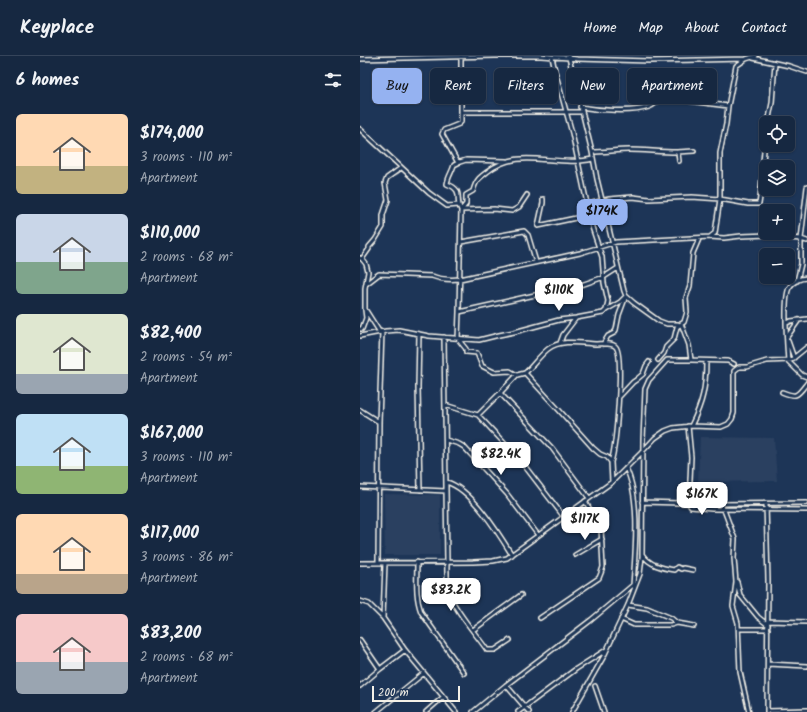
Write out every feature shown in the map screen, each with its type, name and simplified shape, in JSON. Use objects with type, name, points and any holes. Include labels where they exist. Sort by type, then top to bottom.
[{"type":"street","points":[[360,59],[508,56],[688,61],[735,58],[746,59],[756,56]]},
{"type":"street","points":[[650,56],[650,61]]},
{"type":"street","points":[[688,61],[690,56]]},
{"type":"street","points":[[460,162],[457,161],[442,134],[444,130],[460,123],[461,57]]},
{"type":"street","points":[[552,57],[567,113],[591,221],[602,257],[608,301],[606,310]]},
{"type":"street","points":[[569,57],[612,244],[626,296],[619,315],[616,330],[603,344]]},
{"type":"street","points":[[751,58],[776,63],[807,72]]},
{"type":"street","points":[[710,237],[715,233],[720,199],[720,153],[736,66],[746,59]]},
{"type":"street","points":[[769,116],[776,63]]},
{"type":"street","points":[[580,107],[607,110],[640,109],[649,107],[665,98],[728,106]]},
{"type":"street","points":[[461,112],[581,112]]},
{"type":"street","points":[[360,130],[429,193],[447,206],[459,205]]},
{"type":"street","points":[[592,152],[630,150],[660,152],[694,151]]},
{"type":"street","points":[[677,152],[679,160]]},
{"type":"street","points":[[588,204],[602,200],[633,197],[649,199],[692,197],[759,204],[763,183],[763,152]]},
{"type":"street","points":[[462,210],[459,205],[458,192],[455,187],[447,184],[454,165],[460,162],[466,160],[506,161],[530,158],[577,162],[593,159]]},
{"type":"street","points":[[506,161],[491,169],[476,181],[474,191],[466,195],[466,204],[462,210],[458,339],[466,349],[466,352],[477,353],[482,366],[494,372],[510,371],[518,375],[525,374],[534,366],[548,349],[560,343],[573,342],[614,345],[618,351],[619,397],[615,444],[611,462],[612,482]]},
{"type":"street","points":[[360,330],[362,329],[366,318],[366,284],[368,272],[366,264],[361,258],[369,249],[383,227],[383,215],[388,200],[385,182],[386,178],[401,168]]},
{"type":"street","points":[[797,281],[801,264],[801,239],[807,187]]},
{"type":"street","points":[[462,210],[494,209],[512,211],[519,207],[527,195]]},
{"type":"street","points":[[543,199],[538,226],[590,215]]},
{"type":"street","points":[[591,221],[606,218]]},
{"type":"street","points":[[461,242],[524,231],[528,234],[536,262]]},
{"type":"street","points":[[366,284],[379,274],[432,276],[446,280],[460,279],[580,253],[612,244],[645,240],[770,235],[807,241]]},
{"type":"street","points":[[658,360],[666,347],[674,339],[677,327],[684,322],[687,312],[686,298],[690,286],[695,246],[698,238]]},
{"type":"street","points":[[460,312],[584,284],[604,277],[618,268]]},
{"type":"street","points":[[807,278],[802,278],[791,285],[788,290],[786,313],[788,360],[802,375],[807,377]]},
{"type":"street","points":[[626,296],[659,320],[667,324],[680,325],[683,328],[688,340],[691,360]]},
{"type":"street","points":[[360,336],[399,330],[473,341],[559,320],[603,313],[620,302],[626,296]]},
{"type":"street","points":[[365,310],[379,331],[382,332]]},
{"type":"street","points":[[560,343],[565,332],[578,317]]},
{"type":"street","points":[[787,323],[791,320],[807,319]]},
{"type":"street","points":[[787,337],[799,320]]},
{"type":"street","points":[[378,563],[379,422],[382,332]]},
{"type":"street","points":[[419,334],[418,387],[420,490]]},
{"type":"street","points":[[444,337],[447,562],[450,595],[455,605],[487,650],[495,650],[510,640]]},
{"type":"street","points":[[787,337],[794,358]]},
{"type":"street","points":[[360,563],[493,561],[507,558],[612,482],[655,438],[665,431],[673,428],[689,426],[721,427],[728,424],[734,413],[734,371],[739,368],[767,361],[788,360],[794,358],[807,347]]},
{"type":"street","points":[[572,712],[607,650],[628,605],[640,574],[642,553],[642,452],[646,389],[650,380],[668,360],[728,361],[734,364]]},
{"type":"street","points":[[706,361],[705,386],[700,407],[689,426],[689,503],[691,507],[807,510]]},
{"type":"street","points":[[619,397],[643,374],[649,362]]},
{"type":"street","points":[[525,374],[560,410],[593,448],[600,454],[607,457],[611,462]]},
{"type":"street","points":[[478,415],[518,375]]},
{"type":"street","points":[[782,392],[792,396],[797,395],[807,383]]},
{"type":"street","points":[[500,393],[552,448],[589,498]]},
{"type":"street","points":[[445,405],[478,415],[520,460],[564,517]]},
{"type":"street","points":[[360,410],[379,422]]},
{"type":"street","points":[[446,440],[458,444],[474,458],[507,494],[538,536]]},
{"type":"street","points":[[626,468],[632,482],[635,515],[633,592]]},
{"type":"street","points":[[446,482],[456,486],[469,498],[498,532],[512,555]]},
{"type":"street","points":[[360,488],[446,491]]},
{"type":"street","points":[[540,618],[599,578],[602,573],[601,528],[585,501]]},
{"type":"street","points":[[642,502],[719,504],[807,503]]},
{"type":"street","points":[[719,504],[724,509],[735,539],[734,558],[740,595],[758,617],[768,625]]},
{"type":"street","points":[[766,504],[768,625],[767,712],[807,710]]},
{"type":"street","points":[[575,555],[602,539]]},
{"type":"street","points":[[642,553],[645,559],[659,568],[674,570],[677,567],[680,570],[683,568],[693,570]]},
{"type":"street","points":[[417,562],[417,591],[420,612],[464,674]]},
{"type":"street","points":[[383,618],[385,563]]},
{"type":"street","points":[[736,577],[733,606],[739,629],[740,672],[749,712]]},
{"type":"street","points":[[473,712],[591,620],[634,584]]},
{"type":"street","points":[[473,630],[521,595]]},
{"type":"street","points":[[360,601],[369,604],[383,618],[405,650],[456,712]]},
{"type":"street","points":[[628,605],[647,608],[671,618],[677,623]]},
{"type":"street","points":[[621,619],[634,625],[671,625],[677,623],[694,626]]},
{"type":"street","points":[[739,629],[807,622]]},
{"type":"street","points":[[360,640],[380,669]]},
{"type":"street","points":[[360,686],[405,650]]},
{"type":"street","points":[[518,712],[584,663],[607,650]]},
{"type":"street","points":[[768,664],[807,666]]},
{"type":"street","points":[[376,712],[424,673]]},
{"type":"street","points":[[506,685],[529,712]]},
{"type":"street","points":[[595,686],[604,712]]},
{"type":"street","points":[[426,712],[443,697]]},
{"type":"shaded area","points":[[700,437],[774,438],[777,481],[698,482]]},
{"type":"shaded area","points":[[384,494],[440,495],[440,555],[385,555]]}]
